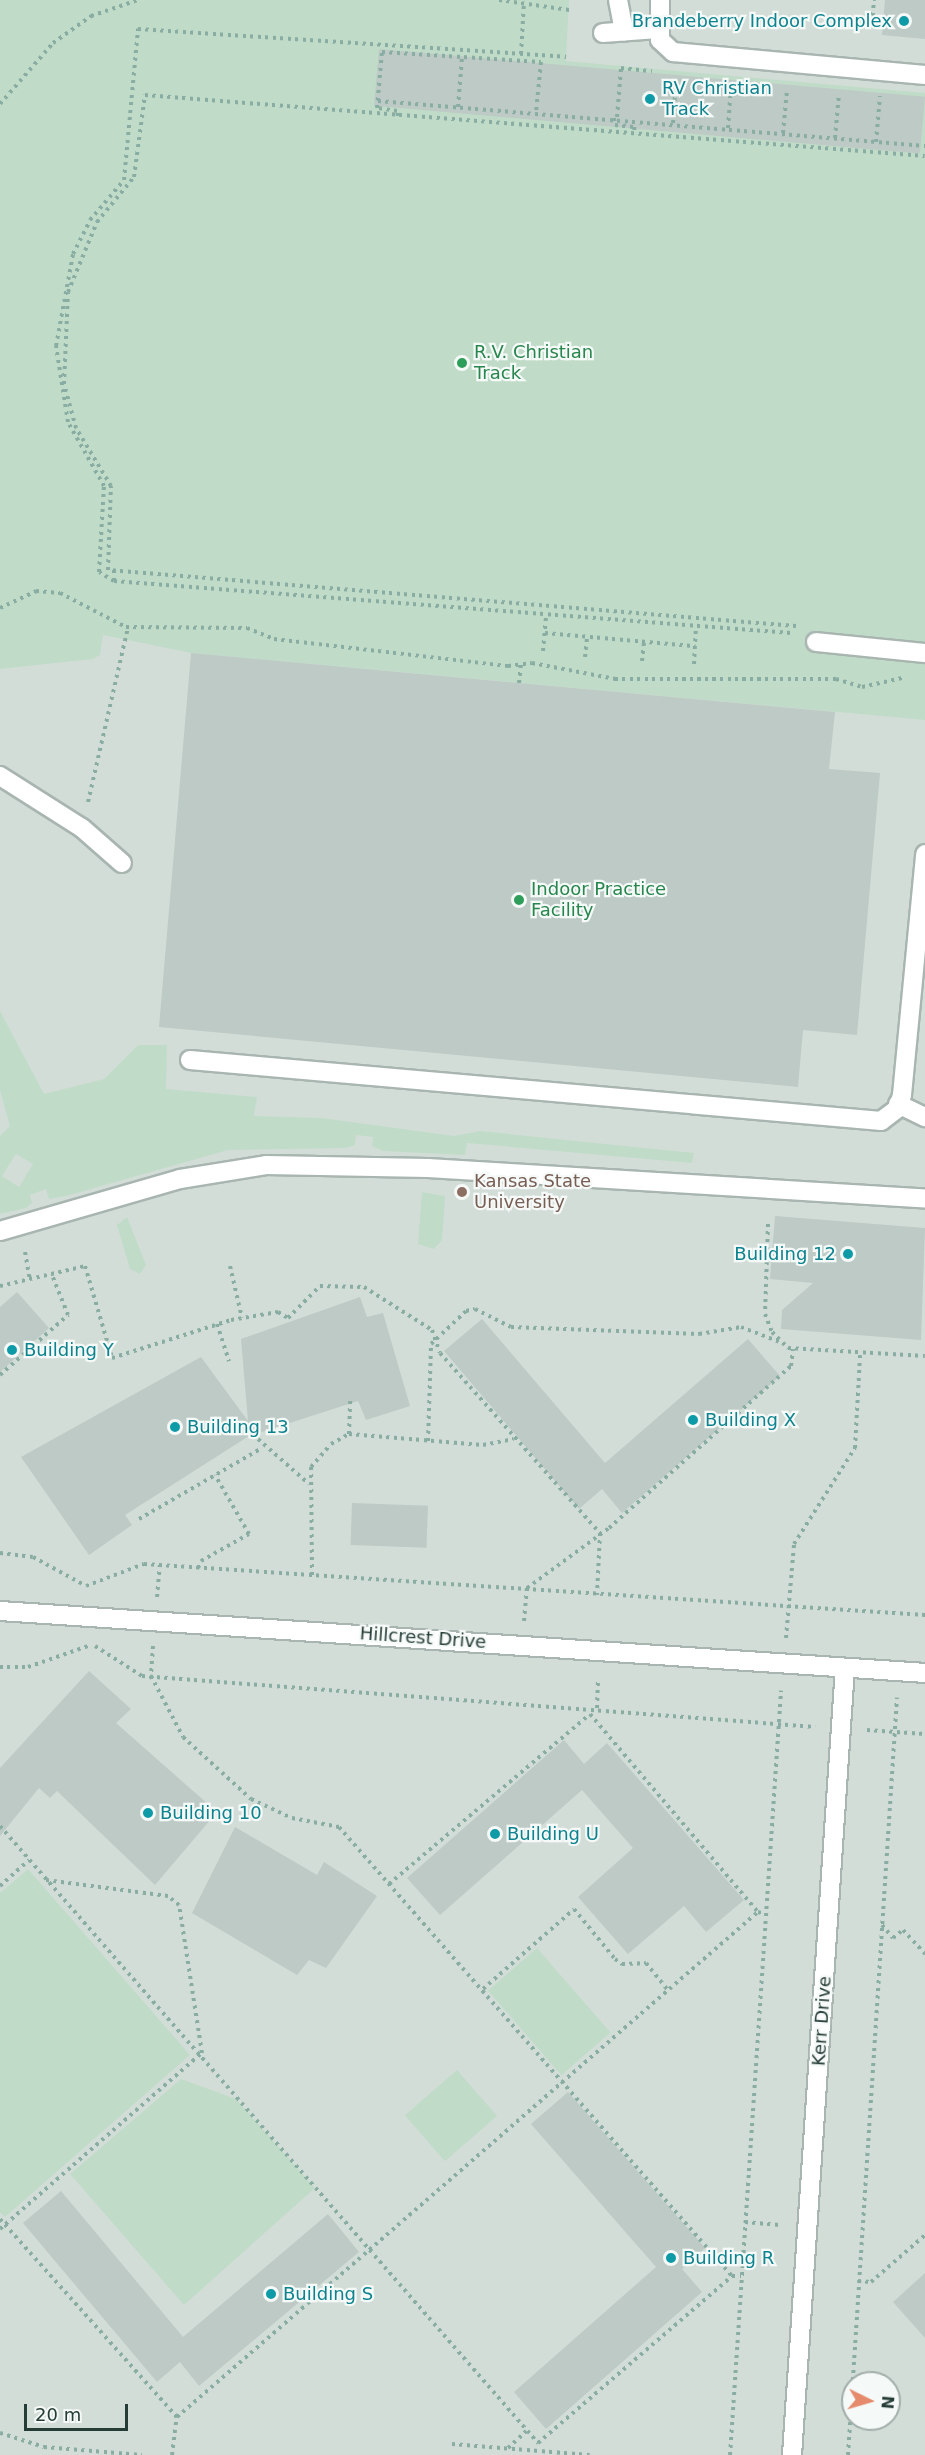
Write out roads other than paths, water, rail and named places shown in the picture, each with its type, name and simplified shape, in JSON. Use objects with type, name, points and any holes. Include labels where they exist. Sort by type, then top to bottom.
[{"type":"street","points":[[618,0],[624,31]]},
{"type":"street","points":[[660,0],[658,29],[664,48],[673,52],[925,75]]},
{"type":"street","points":[[603,33],[658,29]]},
{"type":"street","points":[[812,634],[921,653]]},
{"type":"street","points":[[0,776],[82,828],[122,863]]},
{"type":"street","points":[[190,1059],[881,1121],[898,1104],[925,854]]},
{"type":"street","points":[[898,1104],[925,1117]]},
{"type":"street","points":[[0,1231],[180,1179],[266,1165],[428,1168],[925,1198]]},
{"type":"street","name":"Hillcrest Drive","points":[[0,1611],[784,1661],[845,1668]]},
{"type":"street","points":[[845,1668],[925,1673]]},
{"type":"street","name":"Kerr Drive","points":[[792,2455],[845,1668]]},
{"type":"place","name":"Brandeberry Indoor Complex","points":[[904,21]]},
{"type":"place","name":"RV Christian Track","points":[[650,99]]},
{"type":"place","name":"R.V. Christian Track","points":[[462,363]]},
{"type":"place","name":"Indoor Practice Facility","points":[[519,900]]},
{"type":"place","name":"Kansas State University","points":[[462,1192]]},
{"type":"place","name":"Building 12","points":[[848,1254]]},
{"type":"place","name":"Building Y","points":[[12,1350]]},
{"type":"place","name":"Building X","points":[[693,1420]]},
{"type":"place","name":"Building 13","points":[[175,1427]]},
{"type":"place","name":"Building 10","points":[[148,1813]]},
{"type":"place","name":"Building U","points":[[495,1834]]},
{"type":"place","name":"Building R","points":[[671,2258]]},
{"type":"place","name":"Building S","points":[[271,2294]]}]
